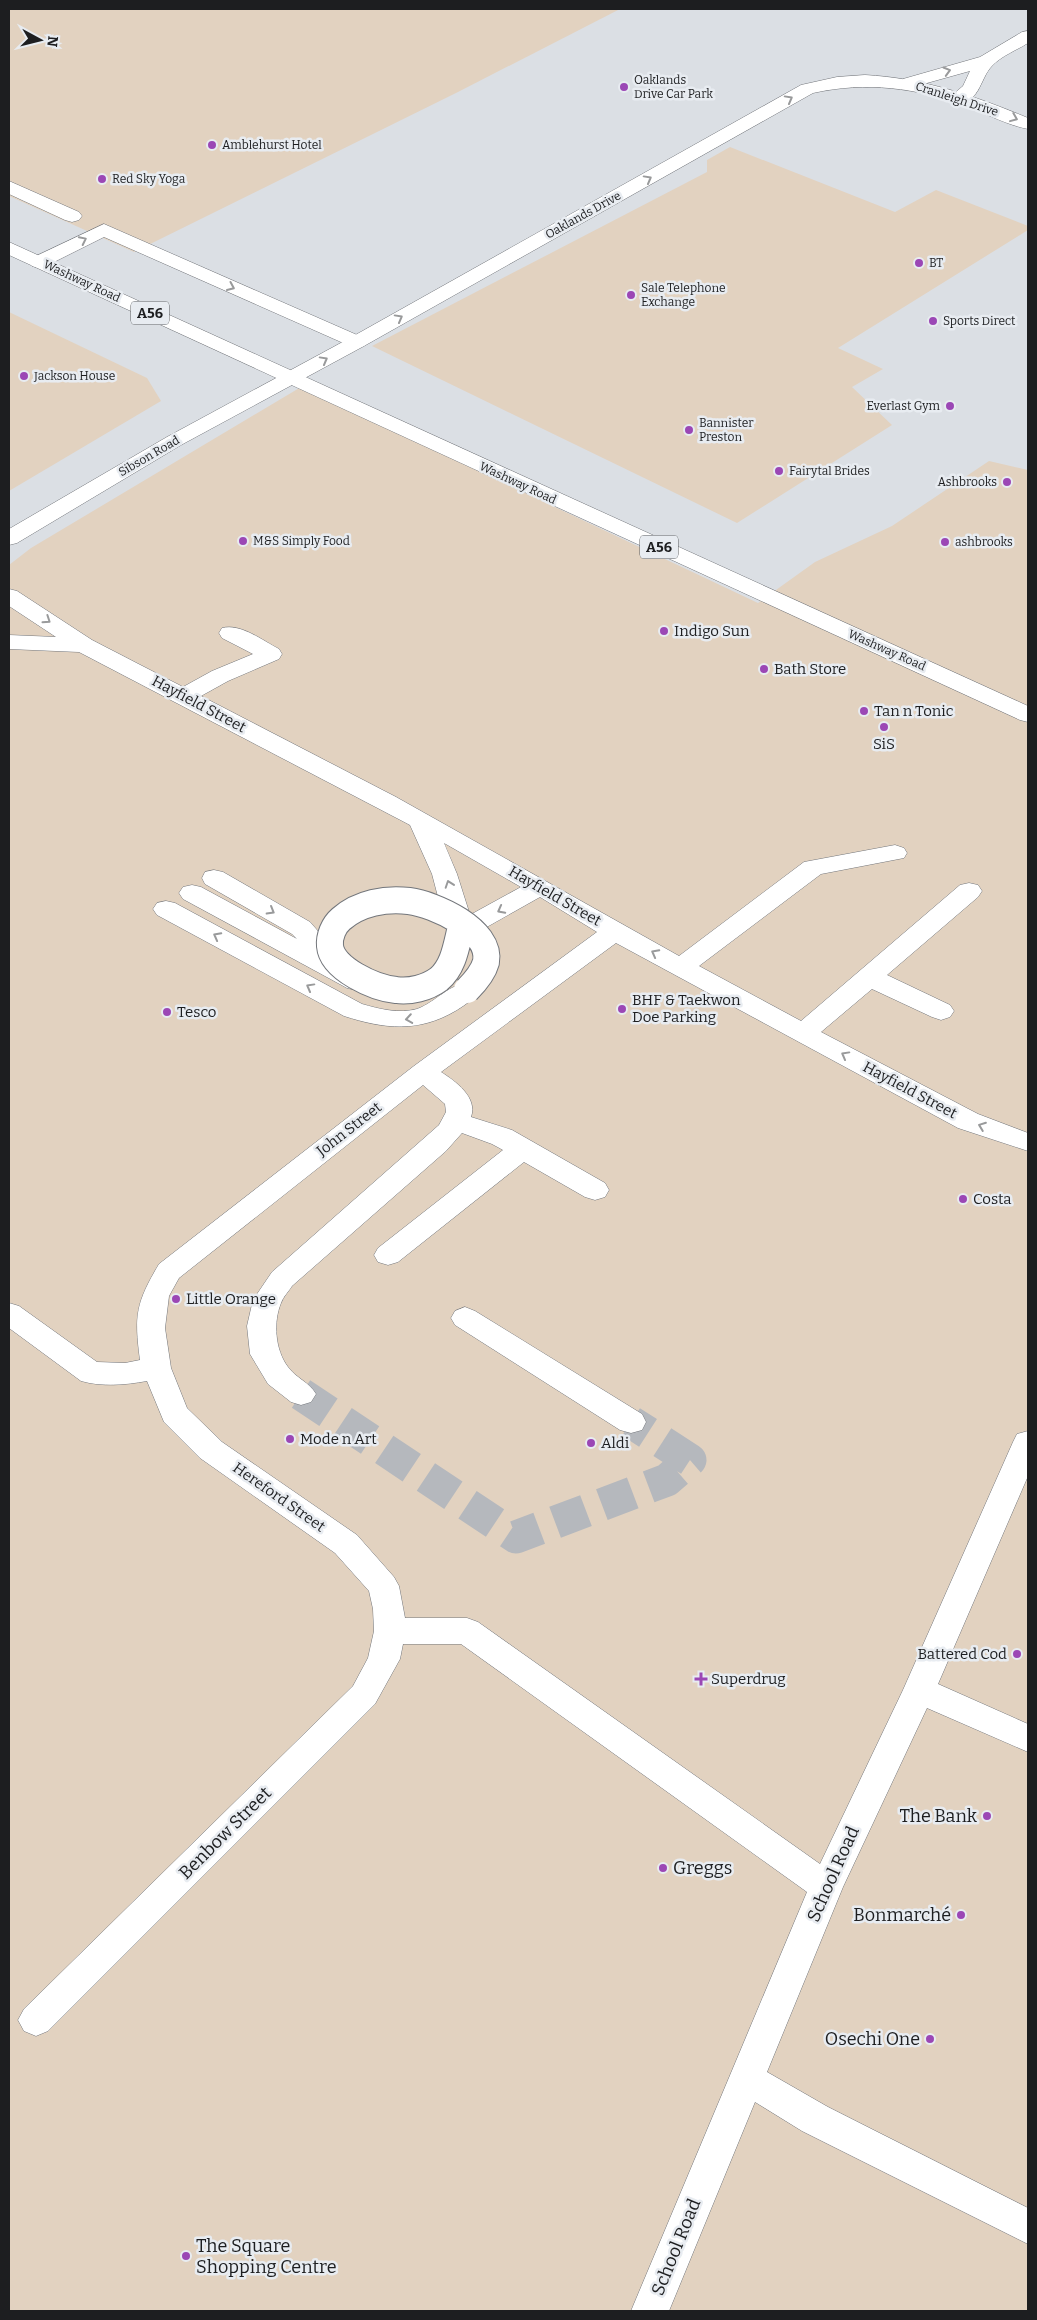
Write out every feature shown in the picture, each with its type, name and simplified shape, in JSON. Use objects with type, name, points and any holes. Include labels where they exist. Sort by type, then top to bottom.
[{"type":"main road","points":[[909,83],[986,61],[1028,36]]},
{"type":"main road","points":[[959,97],[971,89],[976,75],[986,61]]},
{"type":"main road","name":"Cranleigh Drive","points":[[884,79],[909,83],[959,97],[1028,124]]},
{"type":"main road","name":"Oaklands Drive","points":[[291,378],[807,89],[846,80],[884,79]]},
{"type":"main road","points":[[9,187],[72,216]]},
{"type":"main road","points":[[39,262],[104,230],[357,342]]},
{"type":"main road","name":"Washway Road","points":[[9,248],[1028,715]]},
{"type":"main road","name":"Sibson Road","points":[[9,538],[174,441],[291,378]]},
{"type":"main road","name":"Hayfield Street","points":[[9,596],[84,645],[387,802],[539,886],[614,931],[804,1033],[968,1120],[1028,1142]]},
{"type":"main road","points":[[185,696],[220,676],[270,654],[230,633]]},
{"type":"main road","name":"Hayfield Street","points":[[9,642],[84,645]]},
{"type":"main road","points":[[166,909],[353,1010],[372,1017],[401,1020],[428,1016],[448,1006],[480,978],[486,963],[486,947],[477,934],[431,906],[408,900],[382,901],[357,908],[339,920],[330,934],[330,947],[338,962],[352,973],[376,986],[395,990],[416,989],[433,983],[448,969],[460,932],[454,897],[443,865],[420,821]]},
{"type":"main road","points":[[682,967],[813,868],[895,853]]},
{"type":"main road","points":[[214,878],[340,973],[376,993],[396,998],[443,998],[468,990]]},
{"type":"main road","points":[[460,932],[517,901],[539,886]]},
{"type":"main road","points":[[804,1033],[970,891]]},
{"type":"main road","points":[[192,893],[292,935]]},
{"type":"main road","name":"John Street","points":[[156,1368],[150,1328],[151,1312],[155,1296],[169,1271],[423,1072],[593,949],[614,931]]},
{"type":"main road","points":[[869,977],[941,1011]]},
{"type":"main road","points":[[300,1394],[278,1376],[265,1354],[261,1326],[267,1300],[282,1279],[450,1132],[458,1122],[460,1108],[458,1101],[451,1091],[423,1072]]},
{"type":"main road","points":[[458,1122],[502,1137],[595,1190]]},
{"type":"main road","points":[[388,1255],[522,1149]]},
{"type":"main road","points":[[9,1313],[91,1373],[125,1374],[156,1368]]},
{"type":"main road","points":[[465,1318],[631,1422]]},
{"type":"main road","name":"Hereford Street","points":[[156,1368],[174,1414],[211,1450],[346,1544],[383,1586],[389,1608],[390,1631]]},
{"type":"main road","name":"School Road","points":[[650,2311],[826,1888],[919,1690],[1028,1442]]},
{"type":"main road","points":[[390,1631],[467,1631],[826,1888]]},
{"type":"main road","name":"Benbow Street","points":[[36,2020],[364,1695],[384,1659],[390,1631]]},
{"type":"main road","points":[[919,1690],[1028,1739]]},
{"type":"main road","points":[[746,2078],[815,2119],[1028,2227]]},
{"type":"shaded area","points":[[9,9],[620,9],[458,92],[134,252],[9,196]]},
{"type":"shaded area","points":[[730,147],[895,212],[936,190],[1028,226],[1028,230],[838,348],[883,369],[852,387],[892,425],[737,523],[372,346],[707,172],[707,160]]},
{"type":"shaded area","points":[[9,312],[147,378],[161,401],[9,491]]},
{"type":"shaded area","points":[[301,387],[758,603],[815,562],[892,526],[989,461],[1028,470],[1028,2311],[9,2311],[9,565],[31,548]]},
{"type":"tunnel","points":[[301,1394],[516,1537],[667,1480],[690,1460],[631,1422]]},
{"type":"place","name":"Oaklands Drive Car Park","points":[[624,87]]},
{"type":"place","name":"Amblehurst Hotel","points":[[212,145]]},
{"type":"place","name":"Red Sky Yoga","points":[[102,179]]},
{"type":"place","name":"BT","points":[[919,263]]},
{"type":"place","name":"Sale Telephone Exchange","points":[[631,295]]},
{"type":"place","name":"Sports Direct","points":[[933,321]]},
{"type":"place","name":"Jackson House","points":[[24,376]]},
{"type":"place","name":"Everlast Gym","points":[[950,406]]},
{"type":"place","name":"Bannister Preston","points":[[689,430]]},
{"type":"place","name":"Fairytal Brides","points":[[779,471]]},
{"type":"place","name":"Ashbrooks","points":[[1007,482]]},
{"type":"place","name":"M&S Simply Food","points":[[243,541]]},
{"type":"place","name":"ashbrooks","points":[[945,542]]},
{"type":"place","name":"Indigo Sun","points":[[664,631]]},
{"type":"place","name":"Bath Store","points":[[764,669]]},
{"type":"place","name":"Tan n Tonic","points":[[864,711]]},
{"type":"place","name":"SiS","points":[[884,727]]},
{"type":"place","name":"BHF & Taekwon Doe Parking","points":[[622,1009]]},
{"type":"place","name":"Tesco","points":[[167,1012]]},
{"type":"place","name":"Costa","points":[[963,1199]]},
{"type":"place","name":"Little Orange","points":[[176,1299]]},
{"type":"place","name":"Mode n Art","points":[[290,1439]]},
{"type":"place","name":"Aldi","points":[[591,1443]]},
{"type":"place","name":"Battered Cod","points":[[1017,1654]]},
{"type":"place","name":"Superdrug","points":[[701,1679]]},
{"type":"place","name":"The Bank","points":[[987,1816]]},
{"type":"place","name":"Greggs","points":[[663,1868]]},
{"type":"place","name":"Bonmarché","points":[[961,1915]]},
{"type":"place","name":"Osechi One","points":[[930,2039]]},
{"type":"place","name":"The Square Shopping Centre","points":[[186,2256]]}]
